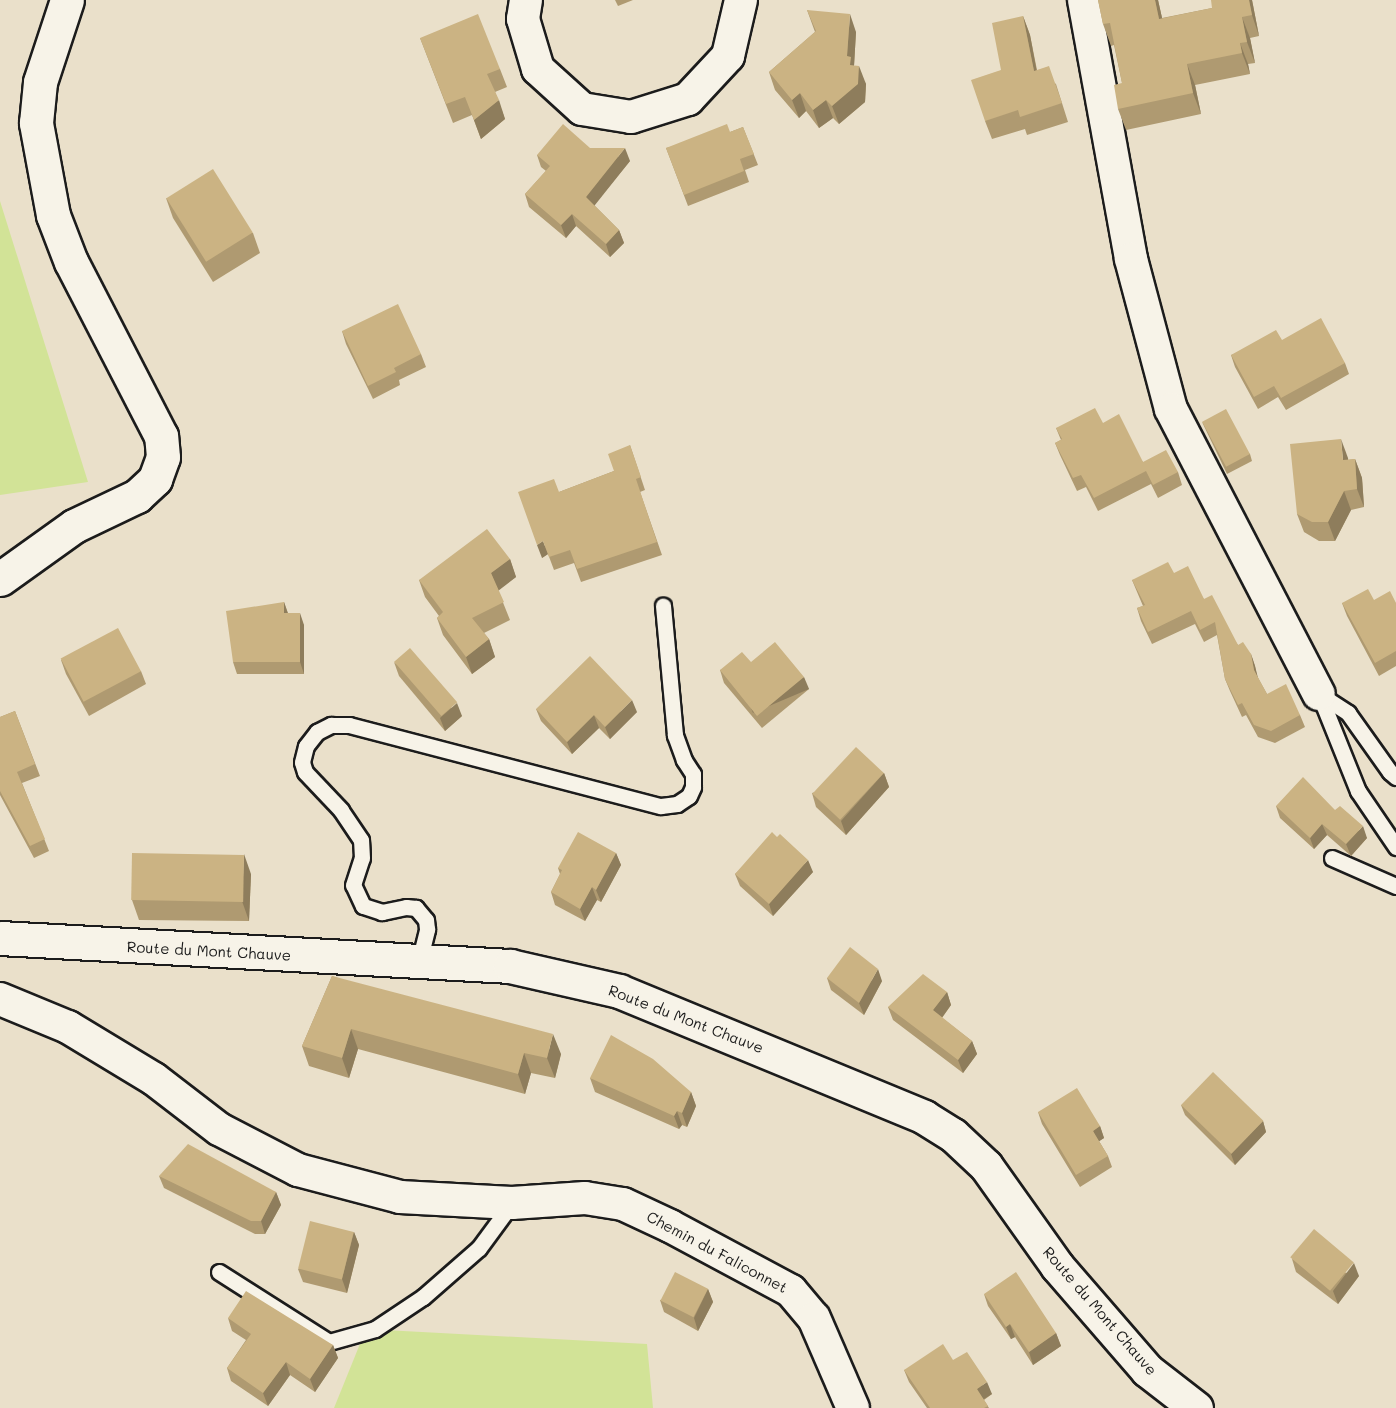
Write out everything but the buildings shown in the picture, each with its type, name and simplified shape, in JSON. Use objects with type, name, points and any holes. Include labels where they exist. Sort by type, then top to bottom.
[{"type":"street","points":[[0,579],[74,526],[137,496],[155,479],[163,457],[161,436],[76,273],[53,215],[36,123],[40,82],[67,0]]},
{"type":"street","points":[[526,0],[523,20],[538,69],[582,109],[631,117],[688,99],[728,56],[741,0]]},
{"type":"street","points":[[1084,0],[1131,259],[1171,409],[1320,694]]},
{"type":"street","name":"Route du Mont Chauve","points":[[0,938],[510,966],[619,991],[924,1117],[953,1135],[986,1166],[1057,1266],[1147,1370],[1196,1408]]},
{"type":"street","name":"Chemin du Faliconnet","points":[[0,999],[68,1027],[154,1078],[219,1129],[298,1170],[400,1197],[512,1203],[585,1198],[623,1204],[670,1226],[791,1291],[814,1318],[853,1408]]},
{"type":"lane","points":[[419,962],[427,929],[426,920],[416,908],[406,907],[382,912],[363,906],[353,885],[362,858],[361,840],[341,810],[305,772],[302,762],[306,746],[317,732],[331,725],[349,725],[661,806],[677,804],[689,796],[693,787],[693,774],[684,760],[675,735],[663,606]]},
{"type":"lane","points":[[1320,694],[1348,713],[1396,777]]},
{"type":"lane","points":[[1320,694],[1358,790],[1396,847]]},
{"type":"lane","points":[[1332,858],[1396,885]]},
{"type":"lane","points":[[219,1272],[329,1342],[375,1329],[423,1297],[479,1248],[512,1203]]},
{"type":"green space","points":[[0,201],[88,482],[0,495]]},
{"type":"green space","points":[[366,1329],[647,1344],[653,1408],[334,1408]]}]
